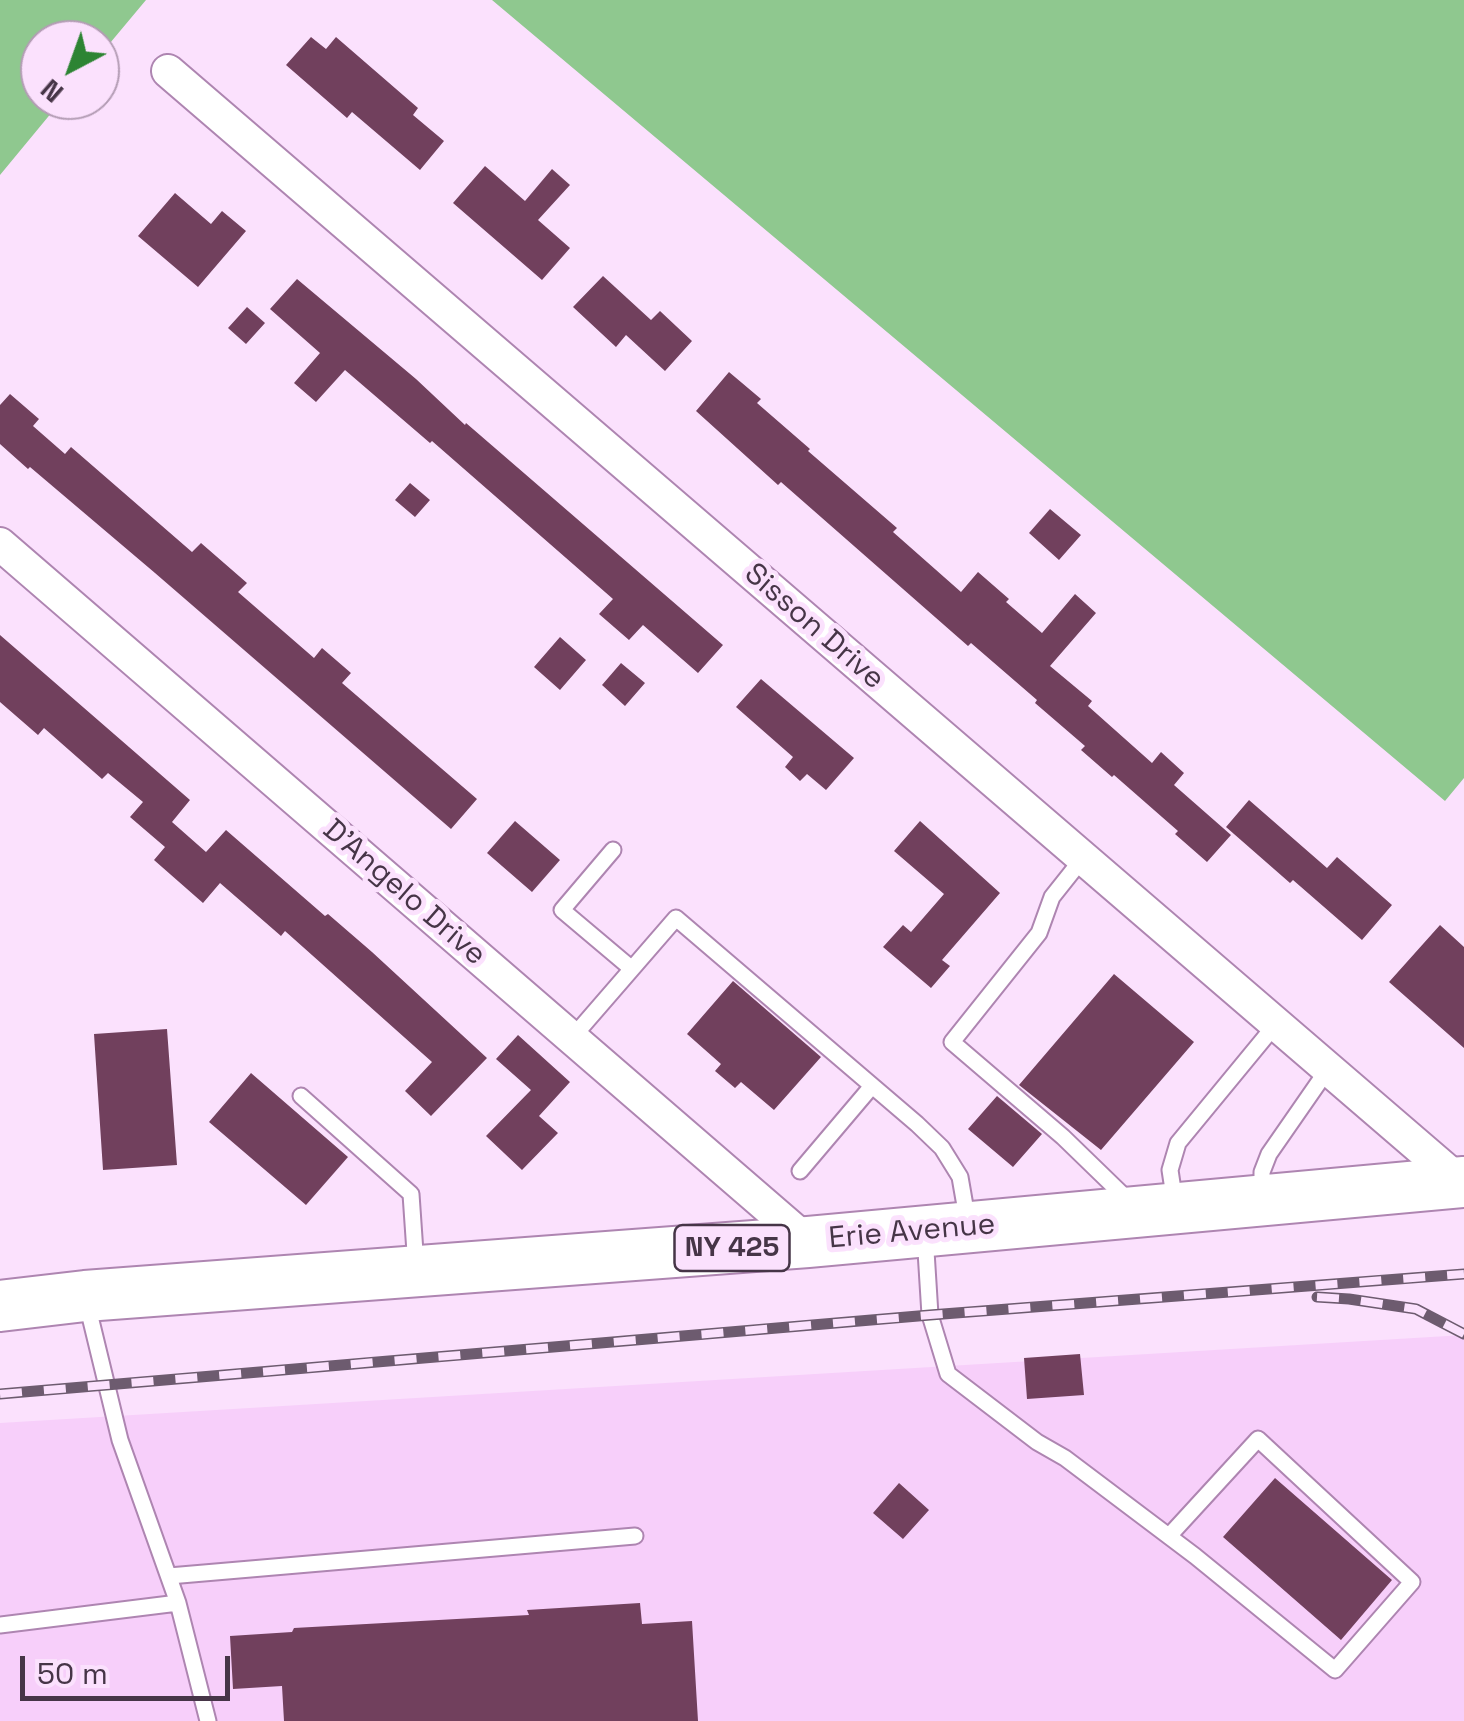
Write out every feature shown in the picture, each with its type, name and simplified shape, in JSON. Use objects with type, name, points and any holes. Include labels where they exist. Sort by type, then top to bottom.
[{"type":"main road","name":"Erie Avenue","points":[[0,1306],[85,1296],[808,1242],[1462,1182]]},
{"type":"street","name":"Sisson Drive","points":[[168,71],[1462,1182]]},
{"type":"street","name":"D'Angelo Drive","points":[[0,544],[808,1242]]},
{"type":"lane","points":[[613,850],[562,910],[632,969]]},
{"type":"lane","points":[[1083,858],[1052,897],[1039,933],[952,1042],[1062,1137],[1158,1209],[1178,1144],[1276,1024]]},
{"type":"lane","points":[[572,1038],[676,918],[942,1148],[960,1177],[930,1315],[948,1374],[1169,1536],[1335,1670],[1412,1582],[1258,1439],[1169,1536]]},
{"type":"lane","points":[[1262,1200],[1262,1172],[1268,1154],[1328,1069]]},
{"type":"lane","points":[[800,1171],[872,1086]]},
{"type":"lane","points":[[302,1096],[410,1194],[416,1271]]},
{"type":"lane","points":[[85,1296],[120,1440],[178,1603],[208,1721]]},
{"type":"lane","points":[[169,1576],[635,1536]]},
{"type":"lane","points":[[0,1625],[178,1603]]},
{"type":"shaded area","points":[[1464,1335],[1464,1721],[0,1721],[0,1423]]},
{"type":"green space","points":[[0,0],[146,0],[120,31],[120,20],[20,20],[20,120],[45,120],[0,175]]},
{"type":"green space","points":[[492,0],[1464,0],[1464,778],[1445,801]]},
{"type":"building","points":[[311,37],[326,49],[336,37],[418,108],[413,115],[444,141],[420,170],[352,112],[347,118],[286,65]]},
{"type":"building","points":[[485,166],[525,201],[552,169],[570,185],[538,220],[570,248],[542,280],[453,203]]},
{"type":"building","points":[[175,193],[211,224],[222,211],[246,231],[198,287],[138,236]]},
{"type":"building","points":[[603,276],[651,320],[660,311],[692,341],[665,371],[626,335],[616,347],[573,307]]},
{"type":"building","points":[[297,279],[723,645],[698,673],[643,625],[629,640],[599,614],[613,599],[345,370],[316,402],[294,383],[320,353],[270,309]]},
{"type":"building","points":[[247,307],[265,323],[246,344],[228,328]]},
{"type":"building","points":[[729,372],[761,399],[757,403],[808,451],[897,528],[893,532],[961,592],[978,572],[1042,633],[1075,594],[1096,613],[1050,666],[1092,701],[1088,706],[1152,763],[1161,752],[1184,773],[1174,785],[1231,835],[1207,862],[1175,834],[1178,831],[1081,750],[1085,746],[1035,703],[1037,700],[971,643],[968,646],[781,482],[778,485],[696,411]]},
{"type":"building","points":[[10,394],[39,419],[33,426],[65,454],[71,447],[192,552],[201,543],[247,583],[238,592],[314,658],[322,648],[351,673],[342,683],[477,799],[451,829],[0,444],[0,405]]},
{"type":"building","points":[[410,483],[430,500],[415,517],[395,500]]},
{"type":"building","points":[[1050,509],[1081,535],[1059,560],[1029,533]]},
{"type":"building","points":[[0,635],[190,800],[172,822],[206,852],[226,830],[372,952],[487,1058],[431,1116],[405,1091],[432,1062],[285,931],[281,936],[220,883],[203,903],[154,860],[165,847],[130,817],[143,802],[108,773],[102,779],[44,728],[38,735],[0,702]]},
{"type":"building","points":[[560,637],[586,660],[560,690],[534,667]]},
{"type":"building","points":[[621,663],[645,683],[625,706],[602,685]]},
{"type":"building","points":[[761,679],[854,758],[826,790],[807,774],[800,781],[785,767],[793,757],[736,707]]},
{"type":"building","points":[[1249,800],[1327,868],[1337,857],[1392,905],[1362,940],[1226,827]]},
{"type":"building","points":[[515,821],[560,860],[532,892],[487,853]]},
{"type":"building","points":[[920,821],[1000,893],[942,960],[950,966],[931,988],[883,947],[903,925],[911,932],[944,894],[894,851]]},
{"type":"building","points":[[1440,925],[1464,947],[1464,1048],[1389,982]]},
{"type":"building","points":[[1114,974],[1194,1042],[1101,1150],[1019,1085]]},
{"type":"building","points":[[733,981],[821,1057],[774,1110],[741,1082],[735,1088],[715,1071],[721,1064],[687,1034]]},
{"type":"building","points":[[167,1029],[177,1165],[103,1170],[94,1034]]},
{"type":"building","points":[[518,1035],[570,1082],[539,1116],[558,1133],[522,1170],[486,1136],[531,1090],[496,1059]]},
{"type":"building","points":[[251,1073],[348,1157],[306,1205],[209,1122]]},
{"type":"building","points":[[997,1096],[1042,1134],[1013,1167],[968,1129]]},
{"type":"building","points":[[1080,1354],[1084,1395],[1027,1399],[1024,1358]]},
{"type":"building","points":[[1275,1478],[1392,1580],[1341,1640],[1223,1537]]},
{"type":"building","points":[[899,1483],[929,1510],[903,1539],[873,1513]]},
{"type":"building","points":[[640,1603],[642,1624],[692,1621],[698,1721],[284,1721],[282,1686],[233,1689],[230,1636],[292,1632],[294,1628],[529,1615],[527,1610]]},
{"type":"railway","points":[[0,1394],[1464,1274]]},
{"type":"railway","points":[[1317,1297],[1416,1309],[1464,1334]]}]
